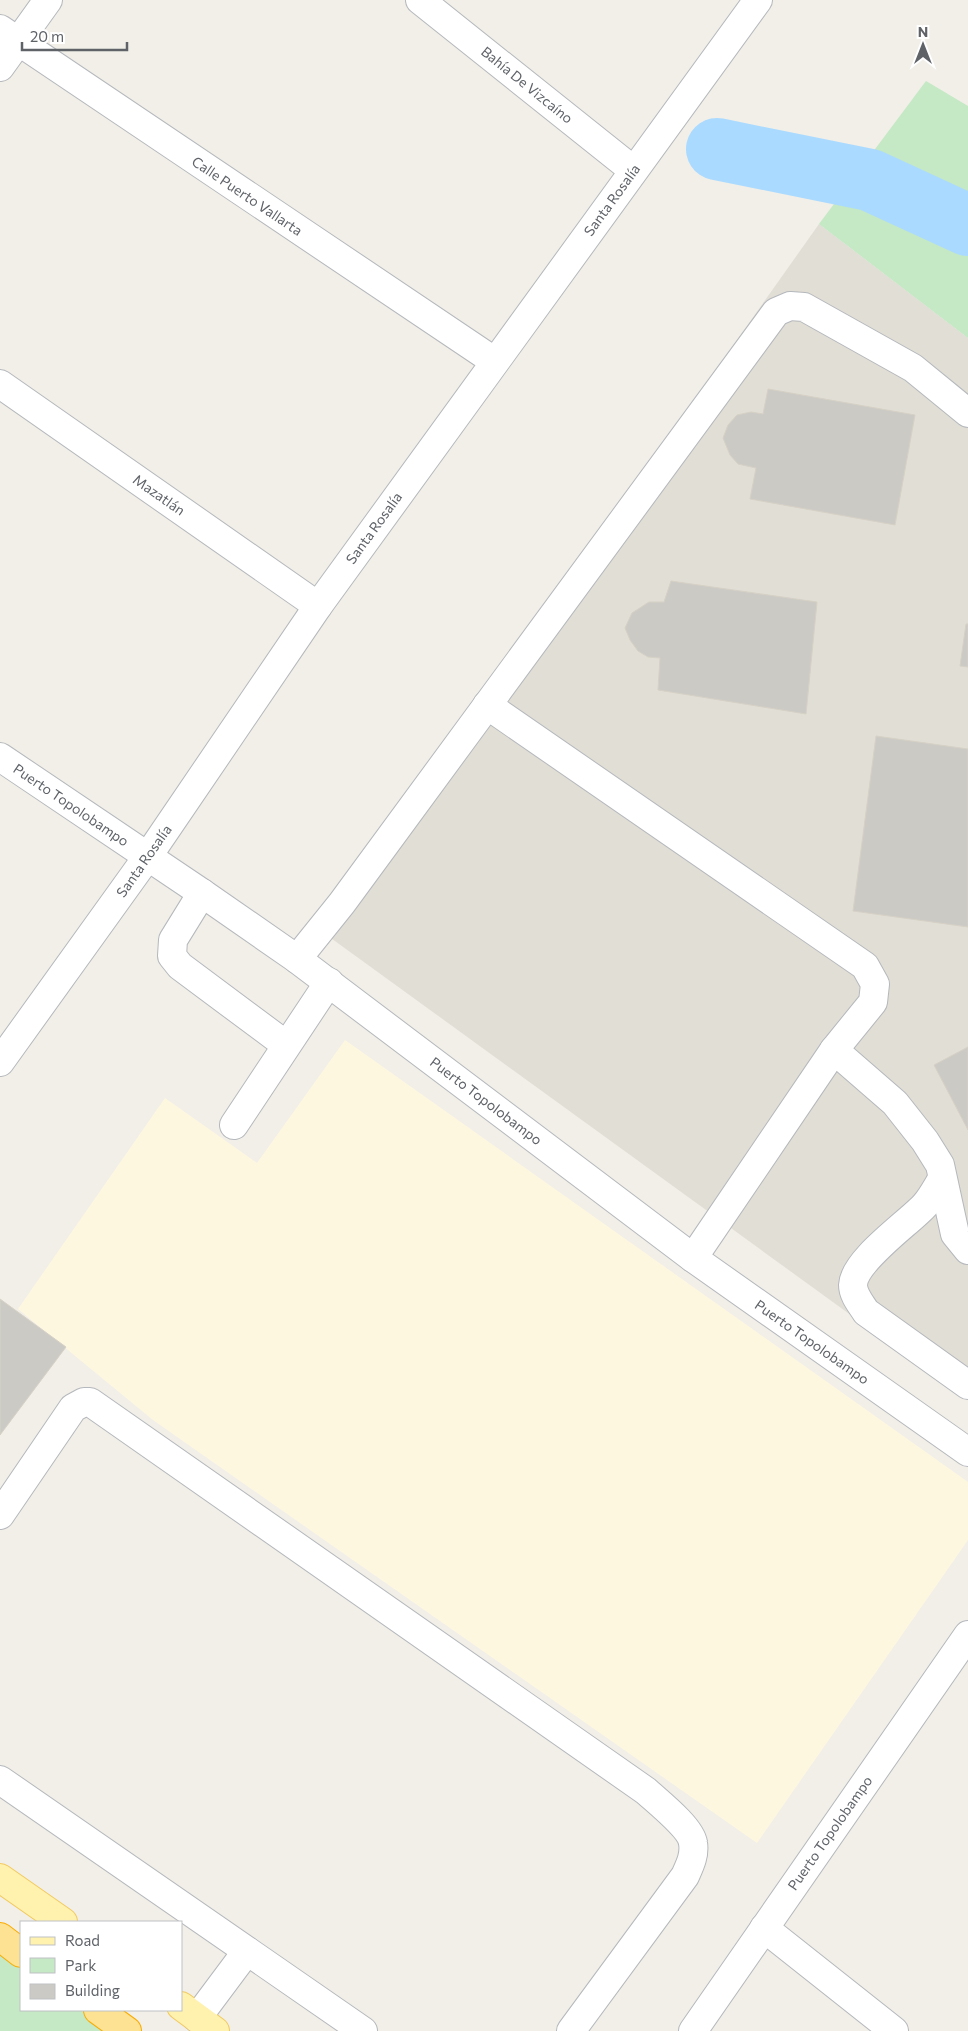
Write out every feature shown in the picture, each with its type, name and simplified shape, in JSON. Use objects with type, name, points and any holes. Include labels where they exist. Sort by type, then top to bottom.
[{"type":"highway","points":[[0,1938],[20,1952]]},
{"type":"highway","points":[[99,2011],[127,2031]]},
{"type":"main road","points":[[0,1878],[62,1921]]},
{"type":"street","points":[[0,67],[9,36],[48,0]]},
{"type":"street","name":"Bahía De Vizcaíno","points":[[420,0],[634,170]]},
{"type":"street","name":"Santa Rosalía","points":[[0,1062],[148,856],[318,606],[758,0]]},
{"type":"street","name":"Calle Puerto Vallarta","points":[[9,36],[494,362]]},
{"type":"street","points":[[297,959],[342,902],[776,312],[790,306],[804,307],[913,368],[968,413]]},
{"type":"street","name":"Mazatlán","points":[[0,384],[318,606]]},
{"type":"street","points":[[486,705],[865,966],[875,984],[873,1002],[834,1050],[693,1258]]},
{"type":"street","name":"Puerto Topolobampo","points":[[0,756],[329,982],[693,1258],[968,1452]]},
{"type":"street","points":[[202,893],[173,940],[172,956],[180,966],[286,1046]]},
{"type":"street","points":[[234,1125],[329,982]]},
{"type":"street","points":[[834,1050],[895,1103],[925,1141],[940,1165],[955,1234],[968,1250]]},
{"type":"street","points":[[942,1178],[925,1205],[894,1231],[856,1274],[853,1285],[857,1299],[866,1312],[968,1385]]},
{"type":"street","points":[[0,1515],[73,1408],[84,1402],[90,1402],[646,1791],[684,1827],[693,1841],[693,1857],[685,1876],[571,2031]]},
{"type":"street","name":"Puerto Topolobampo","points":[[694,2031],[968,1635]]},
{"type":"street","points":[[0,1780],[175,1914],[247,1950],[363,2031]]},
{"type":"street","points":[[764,1928],[894,2031]]},
{"type":"street","points":[[198,2018],[247,1950]]},
{"type":"shaded area","points":[[819,224],[968,338],[968,1400],[317,928],[512,658]]},
{"type":"shaded area","points":[[345,1040],[968,1482],[968,1540],[757,1843],[153,1420],[18,1309],[165,1098],[257,1163]]},
{"type":"green space","points":[[926,81],[968,106],[968,338],[819,224]]},
{"type":"green space","points":[[0,1948],[20,1963],[20,2011],[82,2011],[109,2031],[0,2031]]},
{"type":"building","points":[[768,389],[915,415],[895,525],[750,499],[756,468],[738,464],[730,455],[723,438],[728,425],[737,415],[751,412],[763,414]]},
{"type":"building","points":[[671,581],[817,602],[806,714],[658,690],[660,658],[648,657],[638,651],[630,640],[625,628],[632,613],[649,602],[664,602]]},
{"type":"building","points":[[966,624],[968,624],[968,667],[960,666]]},
{"type":"building","points":[[876,736],[968,749],[968,927],[853,911]]},
{"type":"building","points":[[968,1047],[968,1130],[934,1065]]},
{"type":"building","points":[[0,1299],[66,1347],[0,1435]]},
{"type":"waterway","points":[[717,149],[870,180],[968,225]]}]
